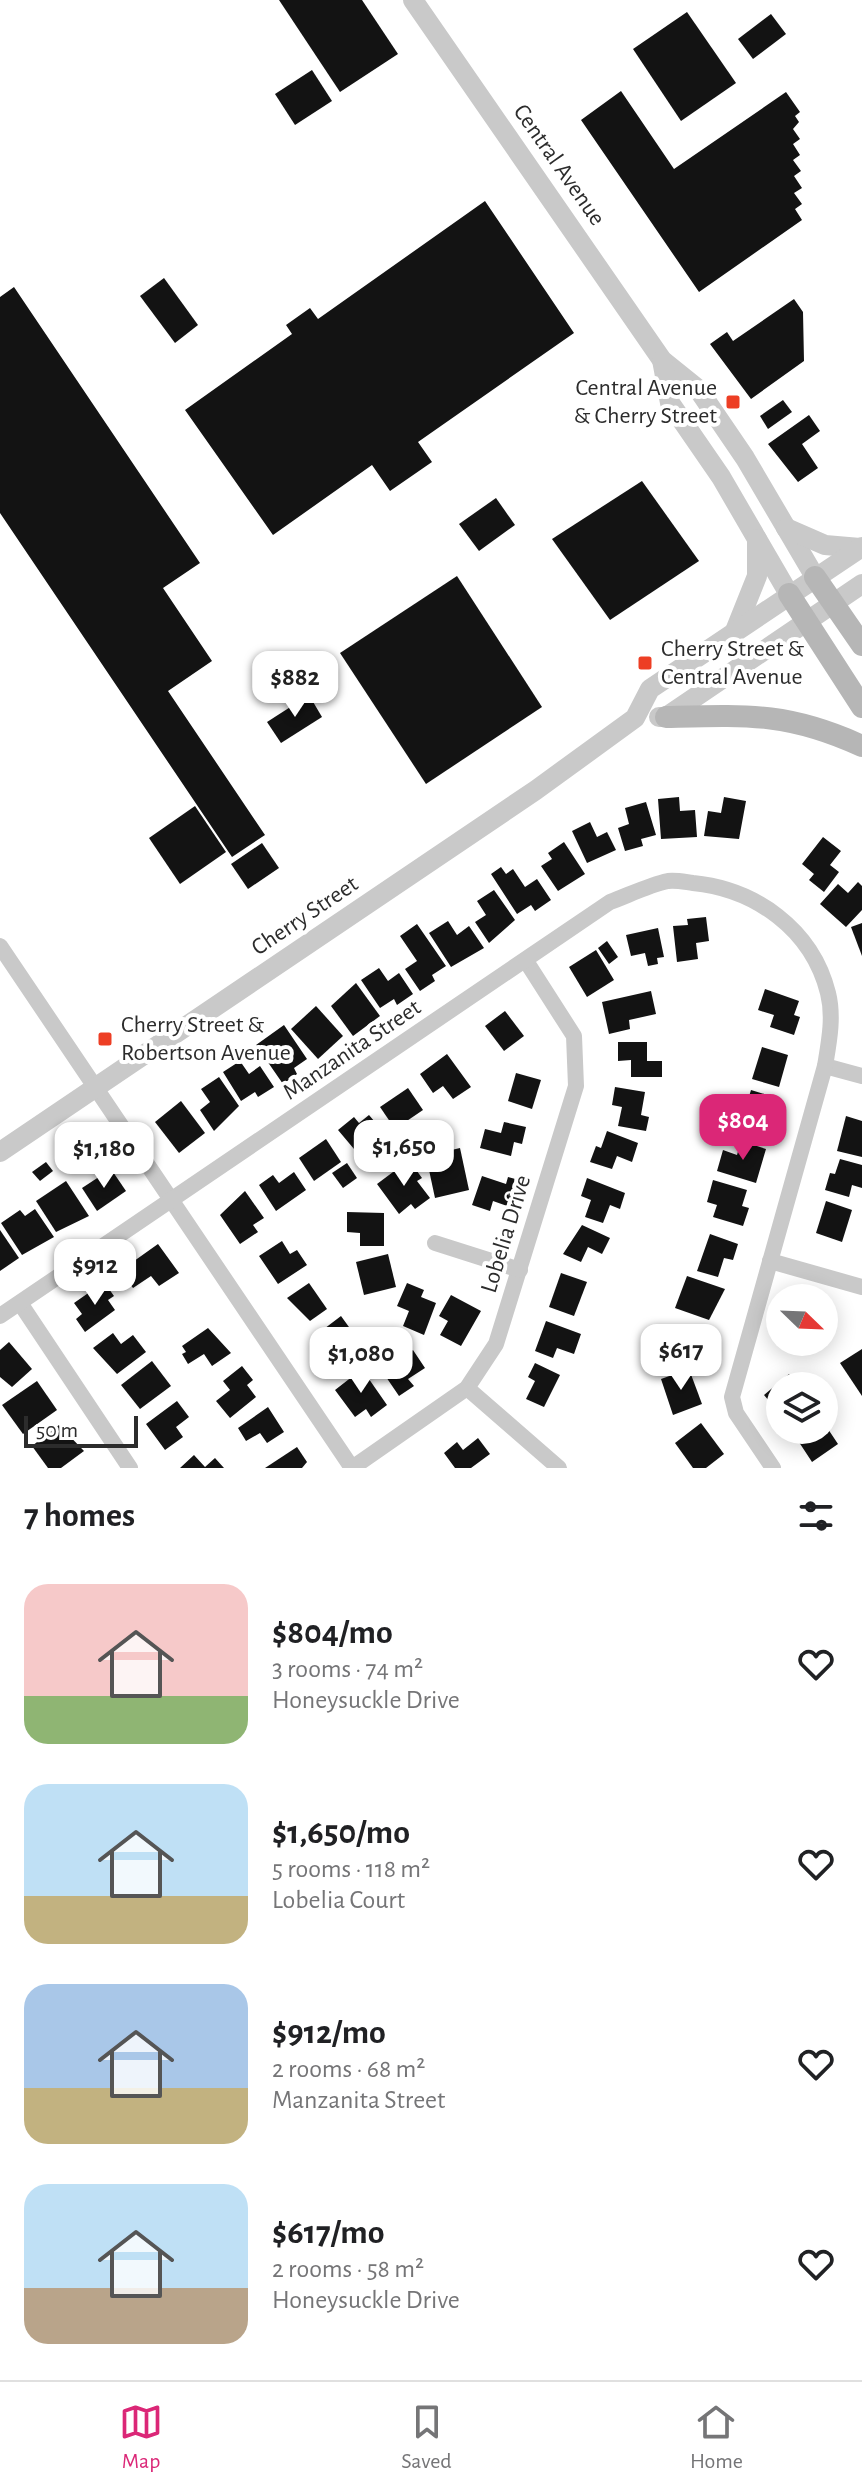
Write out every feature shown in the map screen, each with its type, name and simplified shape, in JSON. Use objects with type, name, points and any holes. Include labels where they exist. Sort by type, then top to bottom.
[{"type":"main road","name":"Central Avenue","points":[[815,577],[862,645]]},
{"type":"main road","name":"Central Avenue","points":[[789,594],[862,707]]},
{"type":"main road","points":[[666,717],[777,717],[821,727],[862,746]]},
{"type":"street","name":"Central Avenue","points":[[413,0],[662,360],[698,389],[815,577]]},
{"type":"street","name":"Central Avenue","points":[[662,360],[670,403],[789,594]]},
{"type":"street","points":[[786,528],[825,545],[861,547]]},
{"type":"street","points":[[735,631],[757,576],[757,539]]},
{"type":"street","name":"Cherry Street","points":[[0,1152],[343,922],[635,718],[650,689],[861,547]]},
{"type":"street","points":[[635,718],[666,717],[862,584]]},
{"type":"street","name":"Manzanita Street","points":[[0,1316],[610,902],[670,881],[717,885],[748,895],[781,917],[811,953],[828,992],[831,1030],[825,1066],[732,1397],[736,1413],[773,1468]]},
{"type":"street","points":[[0,946],[352,1468]]},
{"type":"street","name":"Lobelia Drive","points":[[352,1468],[467,1388],[496,1344],[576,1086],[574,1036],[526,961]]},
{"type":"street","points":[[825,1066],[862,1076]]},
{"type":"street","points":[[435,1243],[520,1270]]},
{"type":"street","points":[[770,1261],[862,1287]]},
{"type":"street","points":[[20,1303],[130,1468]]},
{"type":"street","points":[[467,1388],[559,1468]]},
{"type":"building","points":[[279,0],[362,0],[398,54],[340,92]]},
{"type":"building","points":[[687,12],[736,83],[681,121],[633,49]]},
{"type":"building","points":[[771,14],[786,34],[753,59],[738,39]]},
{"type":"building","points":[[312,70],[332,101],[295,125],[275,94]]},
{"type":"building","points":[[621,91],[674,169],[786,92],[800,112],[795,116],[799,122],[793,129],[800,139],[793,144],[800,155],[793,160],[801,171],[794,176],[802,188],[794,193],[802,204],[795,209],[802,220],[699,292],[581,120]]},
{"type":"building","points":[[485,201],[574,333],[418,442],[432,462],[390,491],[372,465],[273,535],[185,410],[292,334],[286,325],[310,308],[318,319]]},
{"type":"building","points":[[164,278],[198,325],[175,343],[140,296]]},
{"type":"building","points":[[14,287],[200,563],[163,588],[212,661],[168,691],[265,835],[232,857],[0,513],[0,297]]},
{"type":"building","points":[[794,299],[803,312],[804,361],[751,399],[710,344],[727,332],[733,341]]},
{"type":"building","points":[[783,400],[792,412],[768,429],[760,416]]},
{"type":"building","points":[[809,415],[820,431],[802,444],[818,468],[798,482],[768,444]]},
{"type":"building","points":[[642,481],[699,561],[610,620],[552,539]]},
{"type":"building","points":[[496,498],[515,525],[479,551],[459,524]]},
{"type":"building","points":[[457,576],[542,707],[426,784],[340,653]]},
{"type":"building","points":[[309,695],[322,717],[281,743],[267,722]]},
{"type":"building","points":[[679,797],[680,811],[695,810],[697,837],[661,839],[658,799]]},
{"type":"building","points":[[724,797],[746,801],[739,839],[704,836],[708,811],[721,813]]},
{"type":"building","points":[[646,802],[656,835],[641,839],[643,846],[625,851],[618,828],[629,824],[625,808]]},
{"type":"building","points":[[195,806],[226,852],[180,884],[149,838]]},
{"type":"building","points":[[590,822],[597,837],[607,832],[616,850],[587,863],[572,831]]},
{"type":"building","points":[[823,837],[841,851],[830,865],[839,872],[824,892],[809,880],[814,874],[802,864]]},
{"type":"building","points":[[564,842],[585,874],[558,891],[541,866],[552,859],[548,853]]},
{"type":"building","points":[[262,843],[279,868],[248,889],[231,864]]},
{"type":"building","points":[[501,867],[506,874],[513,869],[525,887],[537,879],[551,900],[535,911],[531,905],[517,914],[491,874]]},
{"type":"building","points":[[858,882],[862,886],[862,910],[846,927],[820,904],[838,884],[848,893]]},
{"type":"building","points":[[494,890],[515,920],[489,943],[475,922],[486,915],[477,901]]},
{"type":"building","points":[[706,917],[709,941],[696,943],[698,959],[677,962],[673,926],[688,925],[687,919]]},
{"type":"building","points":[[448,921],[457,935],[469,926],[484,948],[451,967],[429,933]]},
{"type":"building","points":[[862,923],[862,956],[851,927]]},
{"type":"building","points":[[417,924],[446,966],[432,975],[435,981],[420,991],[405,969],[417,961],[400,936]]},
{"type":"building","points":[[658,928],[664,957],[657,958],[658,964],[648,966],[645,953],[631,956],[626,935]]},
{"type":"building","points":[[607,941],[618,957],[609,964],[598,948]]},
{"type":"building","points":[[596,950],[614,980],[587,997],[569,967]]},
{"type":"building","points":[[379,968],[388,981],[399,973],[413,994],[397,1005],[394,999],[380,1008],[361,980]]},
{"type":"building","points":[[356,983],[380,1016],[353,1036],[331,1006]]},
{"type":"building","points":[[765,989],[799,1001],[794,1015],[800,1017],[794,1035],[770,1027],[774,1015],[758,1010]]},
{"type":"building","points":[[651,991],[656,1014],[629,1020],[630,1029],[609,1034],[602,1002]]},
{"type":"building","points":[[316,1006],[343,1036],[318,1059],[291,1029]]},
{"type":"building","points":[[505,1011],[524,1036],[504,1051],[485,1026]]},
{"type":"building","points":[[284,1025],[307,1059],[294,1068],[297,1074],[283,1084],[256,1045]]},
{"type":"building","points":[[618,1042],[647,1042],[647,1061],[662,1061],[662,1077],[631,1077],[631,1060],[618,1061]]},
{"type":"building","points":[[762,1047],[788,1055],[779,1087],[752,1079]]},
{"type":"building","points":[[447,1054],[471,1087],[453,1099],[443,1086],[433,1093],[420,1074]]},
{"type":"building","points":[[240,1061],[249,1074],[260,1066],[274,1087],[258,1097],[255,1092],[241,1101],[223,1072]]},
{"type":"building","points":[[516,1073],[541,1080],[532,1109],[508,1101]]},
{"type":"building","points":[[219,1077],[239,1106],[214,1131],[200,1110],[210,1102],[201,1089]]},
{"type":"building","points":[[615,1087],[645,1092],[641,1115],[649,1117],[646,1131],[618,1126],[622,1107],[612,1105]]},
{"type":"building","points":[[408,1088],[423,1110],[395,1129],[380,1107]]},
{"type":"building","points":[[751,1090],[771,1096],[766,1114],[775,1117],[770,1135],[740,1126]]},
{"type":"building","points":[[181,1101],[205,1133],[179,1153],[155,1122]]},
{"type":"building","points":[[369,1115],[391,1141],[375,1154],[364,1141],[354,1149],[338,1130],[354,1117],[359,1123]]},
{"type":"building","points":[[846,1116],[862,1121],[862,1157],[837,1151]]},
{"type":"building","points":[[504,1122],[526,1127],[522,1144],[514,1142],[511,1156],[480,1148],[485,1129],[501,1133]]},
{"type":"building","points":[[607,1131],[638,1143],[632,1162],[617,1156],[612,1169],[590,1162],[596,1146],[601,1148]]},
{"type":"building","points":[[326,1139],[341,1162],[314,1181],[299,1158]]},
{"type":"building","points":[[741,1141],[766,1149],[756,1183],[717,1171],[723,1150],[737,1155]]},
{"type":"building","points":[[460,1148],[469,1190],[435,1198],[426,1156]]},
{"type":"building","points":[[840,1159],[862,1165],[862,1188],[852,1185],[849,1197],[825,1190],[830,1173],[835,1174]]},
{"type":"building","points":[[409,1160],[422,1178],[417,1181],[430,1198],[415,1209],[411,1204],[399,1214],[377,1184]]},
{"type":"building","points":[[46,1162],[53,1171],[40,1181],[32,1172]]},
{"type":"building","points":[[347,1163],[357,1178],[343,1188],[332,1173]]},
{"type":"building","points":[[111,1169],[126,1191],[97,1211],[82,1188]]},
{"type":"building","points":[[294,1172],[306,1190],[276,1211],[259,1185],[273,1175],[279,1183]]},
{"type":"building","points":[[482,1176],[506,1184],[508,1177],[519,1180],[510,1207],[493,1201],[490,1211],[472,1205]]},
{"type":"building","points":[[587,1178],[625,1193],[620,1209],[610,1205],[603,1223],[585,1217],[591,1200],[581,1196]]},
{"type":"building","points":[[713,1180],[747,1190],[742,1206],[749,1208],[743,1226],[713,1217],[717,1205],[707,1202]]},
{"type":"building","points":[[66,1181],[89,1216],[56,1232],[36,1201]]},
{"type":"building","points":[[245,1191],[264,1218],[253,1225],[258,1232],[240,1244],[220,1215]]},
{"type":"building","points":[[826,1201],[852,1210],[842,1242],[816,1233]]},
{"type":"building","points":[[35,1209],[54,1237],[22,1255],[1,1223],[20,1210],[25,1216]]},
{"type":"building","points":[[347,1212],[384,1213],[384,1246],[360,1246],[360,1233],[347,1232]]},
{"type":"building","points":[[582,1225],[610,1238],[602,1254],[588,1247],[581,1262],[563,1254]]},
{"type":"building","points":[[0,1230],[19,1258],[0,1271]]},
{"type":"building","points":[[710,1234],[738,1244],[733,1260],[724,1258],[718,1277],[697,1271]]},
{"type":"building","points":[[282,1241],[290,1254],[297,1250],[307,1265],[278,1284],[259,1256]]},
{"type":"building","points":[[158,1244],[179,1273],[159,1286],[151,1276],[133,1288],[120,1271]]},
{"type":"building","points":[[388,1254],[396,1287],[364,1295],[356,1262]]},
{"type":"building","points":[[561,1273],[587,1282],[574,1316],[549,1307]]},
{"type":"building","points":[[687,1276],[725,1289],[709,1320],[675,1308]]},
{"type":"building","points":[[104,1282],[114,1296],[108,1300],[115,1310],[85,1332],[76,1319],[82,1314],[74,1303]]},
{"type":"building","points":[[309,1283],[327,1309],[310,1321],[287,1298]]},
{"type":"building","points":[[407,1283],[424,1290],[421,1297],[436,1303],[424,1335],[403,1326],[409,1311],[397,1306]]},
{"type":"building","points":[[451,1295],[481,1311],[461,1346],[440,1335],[448,1321],[439,1316]]},
{"type":"building","points":[[341,1316],[354,1334],[339,1344],[342,1348],[324,1362],[315,1349],[322,1343],[316,1335]]},
{"type":"building","points":[[546,1321],[581,1334],[574,1354],[557,1348],[553,1358],[535,1351]]},
{"type":"building","points":[[208,1328],[231,1353],[212,1366],[204,1354],[188,1364],[182,1354],[186,1352],[182,1346]]},
{"type":"building","points":[[113,1333],[121,1344],[133,1335],[146,1352],[117,1374],[93,1348]]},
{"type":"building","points":[[671,1337],[681,1349],[664,1364],[654,1352]]},
{"type":"building","points":[[9,1342],[32,1369],[12,1387],[0,1377],[0,1350]]},
{"type":"building","points":[[862,1349],[862,1396],[840,1363]]},
{"type":"building","points":[[413,1350],[425,1368],[408,1379],[414,1386],[399,1396],[382,1371]]},
{"type":"building","points":[[152,1361],[171,1386],[140,1409],[121,1385]]},
{"type":"building","points":[[535,1363],[560,1375],[544,1407],[526,1399],[535,1381],[528,1377]]},
{"type":"building","points":[[242,1366],[253,1380],[247,1385],[256,1397],[230,1418],[216,1401],[230,1390],[223,1381]]},
{"type":"building","points":[[362,1369],[387,1405],[371,1417],[366,1409],[355,1417],[335,1390]]},
{"type":"building","points":[[689,1369],[702,1404],[673,1415],[661,1379]]},
{"type":"building","points":[[37,1381],[57,1410],[23,1434],[2,1405]]},
{"type":"building","points":[[177,1401],[189,1417],[176,1427],[183,1437],[165,1450],[146,1424]]},
{"type":"building","points":[[268,1407],[284,1432],[267,1443],[260,1433],[246,1441],[238,1428]]},
{"type":"building","points":[[701,1423],[724,1454],[706,1468],[693,1468],[675,1443]]},
{"type":"building","points":[[59,1425],[84,1451],[61,1468],[48,1468],[32,1446]]},
{"type":"building","points":[[478,1438],[490,1454],[471,1468],[455,1468],[444,1453],[457,1442],[463,1450]]},
{"type":"building","points":[[800,1444],[838,1444],[812,1462]]},
{"type":"building","points":[[297,1447],[307,1462],[302,1468],[265,1468]]},
{"type":"building","points":[[194,1455],[205,1467],[215,1458],[224,1468],[180,1468]]},
{"type":"place","name":"Central Avenue & Cherry Street","points":[[733,402]]},
{"type":"place","name":"Cherry Street & Central Avenue","points":[[645,663]]},
{"type":"place","name":"Cherry Street & Robertson Avenue","points":[[105,1039]]}]
